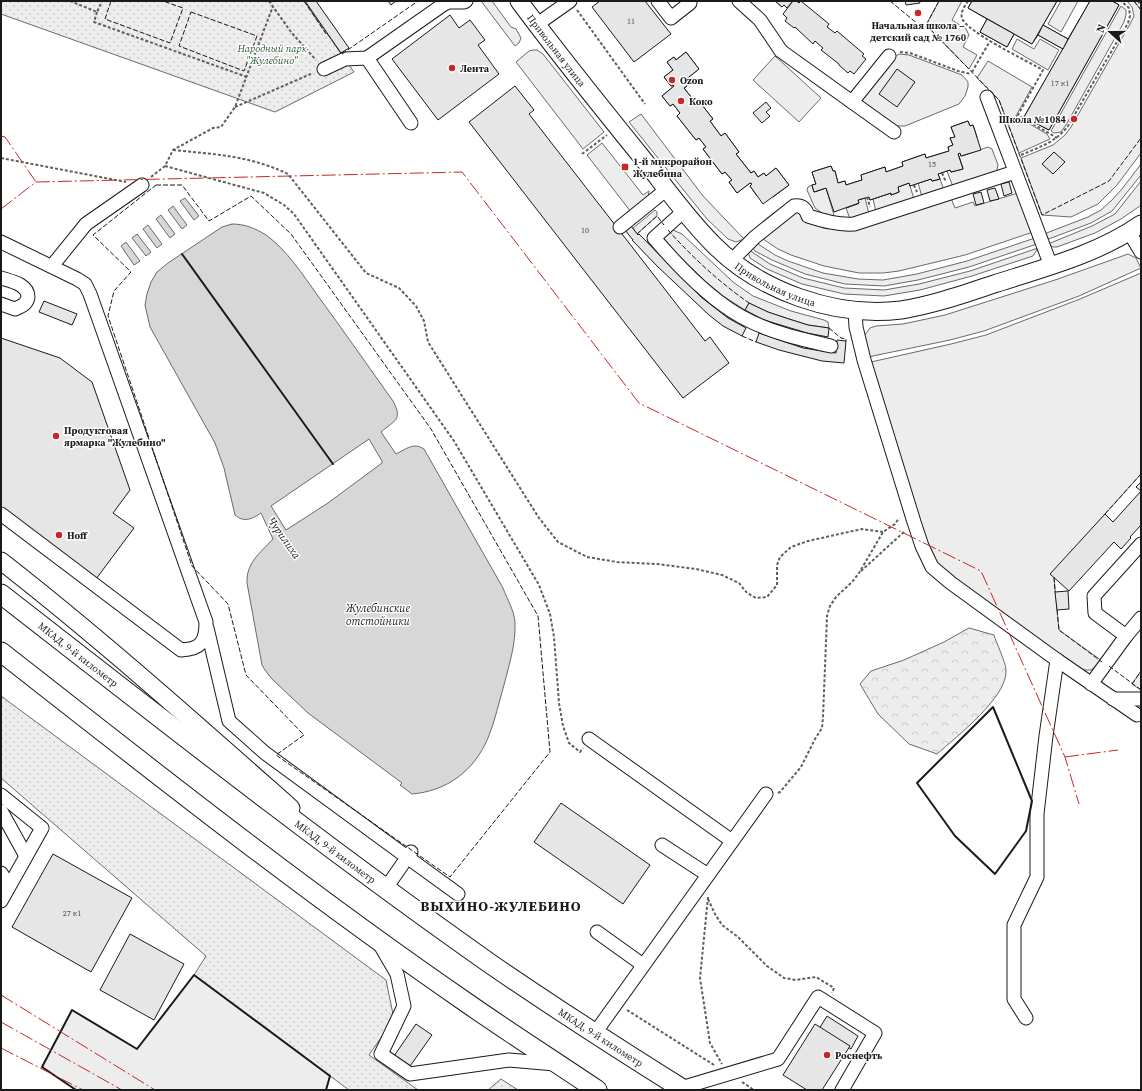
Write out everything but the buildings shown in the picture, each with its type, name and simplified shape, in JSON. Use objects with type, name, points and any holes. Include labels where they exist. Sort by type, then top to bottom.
[{"type":"highway","name":"МКАД, 9-й километр","points":[[1,594],[239,780],[363,872],[493,965],[594,1033],[683,1089]]},
{"type":"highway","points":[[1,652],[212,816],[375,937],[467,1003],[597,1090]]},
{"type":"main road","name":"Привольная улица","points":[[519,1],[536,25],[684,211],[714,245],[732,260],[761,280],[790,293],[828,305],[855,310],[884,311],[914,307],[949,298],[1051,266],[1099,247],[1135,228]]},
{"type":"main road","points":[[1,561],[40,591],[168,700],[363,872]]},
{"type":"lane","points":[[324,69],[345,59],[367,58],[444,4],[449,2],[466,1]]},
{"type":"lane","points":[[658,1],[671,18],[690,3]]},
{"type":"lane","points":[[739,1],[760,20],[781,51],[894,132]]},
{"type":"lane","points":[[536,25],[573,4]]},
{"type":"lane","points":[[852,102],[889,56]]},
{"type":"lane","points":[[367,58],[411,123]]},
{"type":"lane","points":[[987,97],[1051,266]]},
{"type":"lane","points":[[732,260],[755,237],[794,206],[799,205],[803,207],[808,216],[825,222],[854,224],[1015,172]]},
{"type":"lane","points":[[52,266],[86,224],[142,185]]},
{"type":"lane","points":[[620,227],[667,189]]},
{"type":"lane","points":[[684,211],[654,238],[667,254],[718,302],[741,317],[784,334],[831,346]]},
{"type":"lane","points":[[1135,228],[1141,252]]},
{"type":"lane","points":[[1,242],[77,279],[85,284],[90,294],[206,622],[229,722],[265,752],[409,854],[458,894]]},
{"type":"lane","points":[[1,278],[19,284],[24,287],[28,293],[27,301],[23,306],[15,309],[1,304]]},
{"type":"lane","points":[[855,310],[856,327],[864,360],[907,503],[922,546],[932,567],[951,583],[1057,660],[1137,715]]},
{"type":"lane","points":[[1,514],[181,650],[192,649],[201,644],[206,634],[206,622]]},
{"type":"lane","points":[[1126,636],[1095,613],[1094,596],[1141,544]]},
{"type":"lane","points":[[1091,684],[1141,618]]},
{"type":"lane","points":[[1026,1018],[1014,999],[1014,925],[1037,877],[1037,814],[1057,660]]},
{"type":"lane","points":[[1113,699],[1141,699]]},
{"type":"lane","points":[[589,739],[732,841]]},
{"type":"lane","points":[[594,1033],[766,794]]},
{"type":"lane","points":[[1,795],[42,828],[1,902]]},
{"type":"lane","points":[[1,811],[26,856]]},
{"type":"lane","points":[[662,845],[708,875]]},
{"type":"lane","points":[[386,888],[409,854]]},
{"type":"lane","points":[[1,873],[10,886]]},
{"type":"lane","points":[[597,932],[643,966]]},
{"type":"lane","points":[[375,937],[397,974],[404,1006],[382,1054],[410,1074],[508,1060],[558,1064]]},
{"type":"lane","points":[[683,1089],[778,1059],[818,998],[876,1033],[842,1090]]},
{"type":"path","points":[[70,1],[97,12]]},
{"type":"path","points":[[102,1],[94,22],[247,77]]},
{"type":"path","points":[[235,107],[324,69],[291,32],[269,1]]},
{"type":"path","points":[[968,1],[962,10],[961,17],[964,24],[990,41],[1043,70],[1018,115],[1058,138]]},
{"type":"path","points":[[1016,157],[1058,138],[1076,115],[1128,23],[1130,16],[1129,8],[1121,1]]},
{"type":"path","points":[[1138,1],[1141,6]]},
{"type":"path","points":[[573,4],[646,104]]},
{"type":"path","points":[[1,158],[142,185],[165,166],[173,150],[213,128],[221,127],[235,107],[273,6]]},
{"type":"path","points":[[889,56],[899,52],[910,53],[958,71],[971,73],[990,41]]},
{"type":"path","points":[[582,154],[617,127]]},
{"type":"path","points":[[173,150],[239,158],[270,165],[288,174],[366,273],[399,288],[416,306],[424,321],[428,342],[539,518],[558,542],[587,556],[617,562],[657,564],[696,569],[722,575],[739,583],[747,593],[756,598],[767,597],[777,585],[777,565],[780,556],[791,547],[808,540],[862,529],[883,532]]},
{"type":"path","points":[[165,166],[264,193],[284,205],[294,214],[454,441],[538,584],[550,614],[554,637],[559,703],[563,726],[569,744],[580,752],[589,739]]},
{"type":"path","points":[[766,794],[780,792],[800,767],[822,728],[824,717],[827,616],[830,606],[836,597],[852,582],[883,532],[895,524],[907,503]]},
{"type":"path","points":[[858,573],[883,552],[914,522]]},
{"type":"path","points":[[711,890],[708,898],[700,978],[710,1043],[728,1074]]},
{"type":"path","points":[[708,898],[722,925],[738,936],[767,966],[778,974],[784,978],[796,980],[816,977],[834,988],[826,1002]]},
{"type":"path","points":[[616,1003],[754,1090]]},
{"type":"shaded area","points":[[481,1],[492,1],[511,27],[516,29],[521,38],[519,43],[515,46]]},
{"type":"shaded area","points":[[939,1],[962,1],[952,20],[966,29],[969,35],[963,47],[977,55],[969,69],[926,25]]},
{"type":"shaded area","points":[[1061,1],[1078,1],[1061,32],[1048,24]]},
{"type":"shaded area","points":[[1127,1],[1134,1],[1141,10],[1141,153],[1117,185],[1098,204],[1071,217],[1042,215],[1021,158],[1053,145],[1065,135],[1071,127],[1134,16],[1132,7]]},
{"type":"shaded area","points":[[1121,6],[1126,10],[1124,22],[1066,125],[1061,132],[1054,133],[1051,131]]},
{"type":"shaded area","points":[[1017,39],[1034,49],[1040,39],[1059,50],[1048,70],[1012,49]]},
{"type":"shaded area","points":[[537,50],[543,54],[604,132],[583,149],[516,62],[529,51]]},
{"type":"shaded area","points":[[899,54],[909,55],[962,75],[968,82],[965,96],[959,104],[905,126],[894,126],[863,103],[862,99],[893,58]]},
{"type":"shaded area","points":[[775,56],[821,98],[799,122],[753,80]]},
{"type":"shaded area","points":[[988,61],[1032,87],[1016,116],[1047,134],[1050,139],[1019,153],[999,100],[977,78]]},
{"type":"shaded area","points":[[641,114],[703,196],[744,239],[736,242],[728,239],[707,219],[629,122]]},
{"type":"shaded area","points":[[602,143],[643,195],[649,191],[648,197],[631,212],[587,155]]},
{"type":"shaded area","points":[[988,147],[992,149],[998,165],[994,174],[953,187],[947,171],[950,170],[951,172],[963,168],[958,154],[960,153],[962,156]]},
{"type":"shaded area","points":[[1141,164],[1141,175],[1112,211],[1091,223],[1046,240],[1044,234],[1088,217],[1101,210],[1122,189]]},
{"type":"shaded area","points":[[931,179],[932,181],[940,179],[944,190],[922,197],[918,183]]},
{"type":"shaded area","points":[[1141,181],[1141,205],[1121,219],[1095,233],[1057,247],[1053,247],[1048,244],[1092,226],[1115,214]]},
{"type":"shaded area","points":[[909,183],[914,199],[876,212],[873,199],[899,192],[898,187]]},
{"type":"shaded area","points":[[812,185],[815,192],[826,188],[834,215],[831,217],[826,216],[815,208],[807,190],[808,187]]},
{"type":"shaded area","points":[[1018,193],[1033,232],[965,255],[899,271],[859,273],[824,266],[791,255],[778,249],[760,237],[791,213],[800,211],[804,218],[845,231],[846,229],[951,198],[955,208],[973,202],[975,206]]},
{"type":"shaded area","points":[[865,198],[869,214],[850,219],[846,208],[858,204],[858,200]]},
{"type":"shaded area","points":[[655,210],[657,212],[657,216],[637,234],[633,228]]},
{"type":"shaded area","points":[[673,230],[682,234],[733,282],[753,296],[791,311],[824,320],[828,322],[829,328],[808,325],[768,312],[749,303],[745,310],[723,296],[675,252],[661,235]]},
{"type":"shaded area","points":[[1035,238],[1037,244],[969,267],[918,280],[884,286],[845,284],[805,274],[772,260],[755,251],[751,246],[755,242],[775,255],[788,261],[823,273],[858,279],[883,280],[917,274],[967,261]]},
{"type":"shaded area","points":[[1038,248],[1033,256],[972,276],[920,290],[884,296],[844,294],[802,284],[767,269],[750,258],[748,252],[749,250],[770,264],[803,278],[844,288],[884,290],[919,284],[970,271]]},
{"type":"shaded area","points":[[1128,254],[1136,258],[1141,268],[1079,296],[984,331],[950,340],[868,357],[864,336],[870,328],[876,326],[903,324],[945,315],[1055,280]]},
{"type":"shaded area","points":[[1141,273],[1141,474],[1105,514],[1054,577],[1059,630],[1102,661],[1091,670],[1084,670],[1079,668],[954,580],[937,563],[927,544],[871,362],[986,335],[1080,299]]},
{"type":"shaded area","points":[[1141,671],[1141,690],[1132,684]]},
{"type":"shaded area","points":[[194,975],[330,1076],[326,1090],[76,1090],[42,1067],[72,1010],[137,1049]]},
{"type":"green space","name":"Народный парк \"Жулебино\"","points":[[1,1],[304,1],[354,72],[275,112],[1,14]]},
{"type":"green space","points":[[969,628],[994,635],[1006,670],[1004,681],[999,692],[990,704],[968,727],[937,754],[909,744],[878,714],[860,684],[871,671],[904,660],[944,642]]},
{"type":"green space","points":[[1,696],[386,980],[394,1019],[369,1055],[418,1090],[349,1090],[194,975],[206,956],[1,778]]},
{"type":"green space","points":[[501,1079],[518,1090],[488,1090]]},
{"type":"water","points":[[185,198],[199,216],[194,220],[180,201]]},
{"type":"water","points":[[173,206],[187,225],[182,229],[168,210]]},
{"type":"water","points":[[161,215],[175,234],[170,238],[156,219]]},
{"type":"water","name":"Жулебинские отстойники","points":[[232,224],[249,227],[266,235],[288,255],[393,401],[397,412],[396,419],[381,432],[396,454],[413,446],[424,449],[503,588],[512,609],[515,622],[513,646],[497,712],[488,738],[482,750],[467,769],[448,784],[437,789],[412,794],[400,785],[402,783],[308,713],[272,679],[262,665],[247,576],[251,564],[273,539],[261,513],[248,519],[242,519],[235,515],[224,468],[215,443],[150,327],[145,305],[151,282],[157,272],[222,227]],"holes":[[[369,439],[382,463],[328,503],[286,530],[271,506]]]},
{"type":"water","points":[[148,225],[162,244],[157,248],[143,229]]},
{"type":"water","points":[[137,234],[151,252],[146,256],[132,238]]},
{"type":"water","points":[[126,242],[140,261],[134,265],[121,246]]},
{"type":"fence","points":[[111,1],[105,19],[170,43],[183,8],[163,1]]},
{"type":"fence","points":[[304,1],[326,34]]},
{"type":"fence","points":[[342,54],[418,1]]},
{"type":"fence","points":[[890,1],[924,29],[939,1]]},
{"type":"fence","points":[[1134,1],[1141,10]]},
{"type":"fence","points":[[191,12],[257,36],[244,71],[179,46],[191,12]]},
{"type":"fence","points":[[926,25],[999,100],[1042,215],[1109,181],[1141,138]]},
{"type":"fence","points":[[156,185],[182,185],[209,221],[251,196],[291,234],[431,429],[538,616],[550,752],[450,877],[276,755],[304,735],[246,675],[228,604],[192,566],[108,316],[114,291],[131,272],[93,235],[156,185]]},
{"type":"fence","points":[[637,234],[657,216],[664,225]]},
{"type":"fence","points":[[668,230],[706,269],[749,303]]},
{"type":"fence","points":[[829,328],[841,338],[846,339],[846,341]]},
{"type":"fence","points":[[742,336],[756,342]]},
{"type":"fence","points":[[1105,514],[1141,474]]},
{"type":"fence","points":[[1054,577],[1055,592]]},
{"type":"fence","points":[[1057,610],[1059,630],[1102,662]]},
{"type":"fence","points":[[1109,666],[1141,690]]},
{"type":"fence","points":[[1132,684],[1141,671]]},
{"type":"wall","points":[[182,254],[333,464]]},
{"type":"wall","points":[[993,707],[1032,801],[1026,831],[995,874],[955,836],[917,783],[993,707]]},
{"type":"wall","points":[[76,1090],[42,1067],[72,1010],[137,1049],[194,975],[330,1076],[326,1090]]},
{"type":"power","points":[[1,136],[5,137],[36,182]]},
{"type":"power","points":[[1,209],[36,182],[462,172],[639,403],[981,571],[1065,757],[1079,804]]},
{"type":"power","points":[[1065,757],[1118,750]]},
{"type":"power","points":[[1,995],[155,1090]]},
{"type":"power","points":[[1,1022],[122,1090]]},
{"type":"power","points":[[1,1048],[83,1090]]},
{"type":"place","name":"Начальная школа – детский сад № 1760","points":[[918,13]]},
{"type":"place","name":"Лента","points":[[452,68]]},
{"type":"place","name":"Ozon","points":[[672,80]]},
{"type":"place","name":"Коко","points":[[681,101]]},
{"type":"place","name":"Школа №1084","points":[[1074,119]]},
{"type":"place","name":"1-й микрорайон Жулебина","points":[[625,167]]},
{"type":"place","name":"Продуктовая ярмарка \"Жулебино\"","points":[[56,436]]},
{"type":"place","name":"Hoff","points":[[59,535]]},
{"type":"place","name":"Роснефть","points":[[827,1055]]},
{"type":"district","name":"ВЫХИНО-ЖУЛЕБИНО","points":[[501,906]]},
{"type":"water label","name":"Чурилиха","points":[[284,538]]}]
